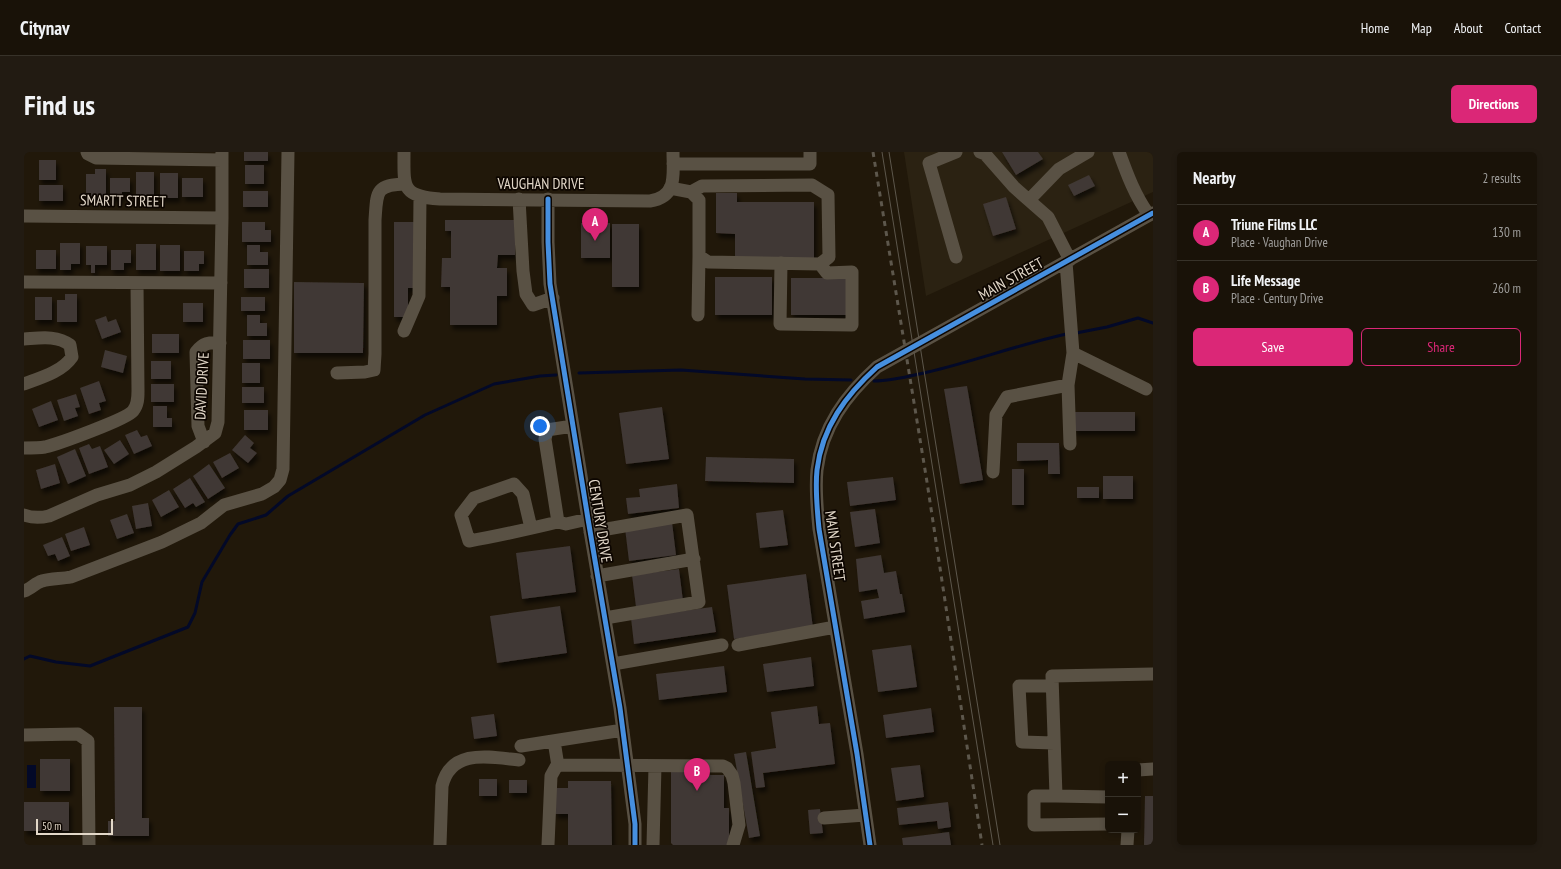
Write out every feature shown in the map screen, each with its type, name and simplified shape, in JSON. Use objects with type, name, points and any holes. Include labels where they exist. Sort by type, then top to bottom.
[{"type":"street","points":[[86,152],[96,158],[222,156]]},
{"type":"street","points":[[24,591],[28,590],[39,582],[49,579],[59,580],[71,577],[162,542],[201,523],[224,505],[262,494],[274,487],[280,480],[284,469],[288,152]]},
{"type":"street","points":[[404,152],[405,184],[408,190],[420,197],[419,296],[404,331]]},
{"type":"street","points":[[698,316],[699,200],[691,192],[672,185],[673,158],[810,164],[810,152]]},
{"type":"street","points":[[956,152],[930,163],[956,257]]},
{"type":"street","points":[[980,152],[985,154],[1014,188],[1048,217],[1068,261],[1073,353],[1068,385],[1070,444]]},
{"type":"street","points":[[1029,200],[1059,169],[1088,152]]},
{"type":"street","points":[[1120,152],[1127,175],[1141,204],[1151,214]]},
{"type":"street","name":"DAVID DRIVE","points":[[24,515],[36,517],[49,516],[97,495],[130,485],[156,472],[204,442],[215,433],[218,422],[220,343],[222,156]]},
{"type":"street","points":[[337,373],[365,372],[374,370],[376,354],[376,203],[379,191],[387,185],[405,184]]},
{"type":"street","name":"VAUGHAN DRIVE","points":[[420,197],[440,199],[650,201],[659,199],[666,195],[672,185]]},
{"type":"street","points":[[691,192],[702,186],[812,185],[828,195],[829,257],[820,264],[708,262],[699,256]]},
{"type":"street","points":[[519,199],[523,271],[526,294],[533,305],[553,298]]},
{"type":"street","name":"CENTURY DRIVE","points":[[548,199],[550,284],[597,576],[613,664],[628,766],[635,824],[635,845]]},
{"type":"street","name":"MAIN STREET","points":[[870,845],[857,754],[819,528],[817,471],[824,438],[837,412],[851,393],[877,367],[1151,214]]},
{"type":"street","name":"SMARTT STREET","points":[[24,216],[222,218]]},
{"type":"street","points":[[781,263],[780,324],[852,325],[852,272],[827,273],[820,264]]},
{"type":"street","points":[[24,282],[221,283]]},
{"type":"street","points":[[24,448],[44,447],[57,444],[122,419],[133,412],[137,403],[138,391],[137,283]]},
{"type":"street","points":[[24,339],[54,338],[64,340],[70,345],[72,357],[68,364],[56,371],[24,384]]},
{"type":"street","points":[[204,442],[198,426],[196,352],[201,345],[209,342],[220,343]]},
{"type":"street","points":[[1073,353],[1146,390]]},
{"type":"street","points":[[993,472],[996,415],[1007,397],[1068,385]]},
{"type":"street","points":[[558,522],[545,438],[547,430],[573,426]]},
{"type":"street","points":[[531,528],[522,494],[514,484],[474,498],[461,515],[469,541],[531,528],[558,522],[589,526],[686,514],[700,602],[605,618]]},
{"type":"street","points":[[597,576],[694,559]]},
{"type":"street","points":[[738,645],[836,627]]},
{"type":"street","points":[[613,664],[722,645]]},
{"type":"street","points":[[1056,796],[1052,676],[1153,674]]},
{"type":"street","points":[[1052,686],[1019,686],[1022,742],[1054,743]]},
{"type":"street","points":[[521,746],[623,730]]},
{"type":"street","points":[[24,735],[78,734],[88,741],[89,845]]},
{"type":"street","points":[[554,741],[558,766]]},
{"type":"street","points":[[440,845],[442,786],[444,778],[453,764],[465,759],[476,757],[520,760]]},
{"type":"street","points":[[548,845],[551,776],[558,766],[723,766],[728,768],[734,783],[739,825],[733,845]]},
{"type":"street","points":[[653,845],[655,766]]},
{"type":"street","points":[[1141,770],[1153,769]]},
{"type":"street","points":[[1105,797],[1034,796],[1034,825],[1105,824]]},
{"type":"street","points":[[824,818],[865,815]]},
{"type":"street","points":[[1127,845],[1128,833]]},
{"type":"shaded area","points":[[904,152],[1153,152],[1153,192],[926,296]]},
{"type":"water","points":[[27,765],[36,765],[36,788],[27,788]]},
{"type":"building","points":[[244,152],[268,152],[268,161],[244,161]]},
{"type":"building","points":[[1002,152],[1038,152],[1043,159],[1016,175]]},
{"type":"building","points":[[39,160],[56,160],[56,180],[39,180]]},
{"type":"building","points":[[245,165],[264,165],[264,184],[245,184]]},
{"type":"building","points":[[95,169],[106,169],[106,198],[91,198],[91,193],[86,193],[86,174],[95,174]]},
{"type":"building","points":[[136,172],[154,172],[154,195],[136,195]]},
{"type":"building","points":[[160,173],[178,173],[178,198],[160,198]]},
{"type":"building","points":[[1089,175],[1095,186],[1074,196],[1068,185]]},
{"type":"building","points":[[110,178],[130,178],[130,192],[122,192],[122,198],[110,198]]},
{"type":"building","points":[[182,178],[203,178],[203,197],[182,197]]},
{"type":"building","points":[[39,185],[63,185],[63,201],[39,201]]},
{"type":"building","points":[[243,191],[268,191],[268,207],[243,207]]},
{"type":"building","points":[[716,193],[737,193],[737,202],[814,202],[814,259],[735,258],[735,234],[716,233]]},
{"type":"building","points":[[1006,197],[1016,229],[993,236],[983,204]]},
{"type":"building","points":[[445,220],[515,220],[515,255],[498,255],[497,268],[507,268],[507,296],[497,296],[497,325],[450,325],[450,287],[441,287],[442,258],[451,258],[451,231],[445,231]]},
{"type":"building","points":[[242,222],[265,222],[265,230],[271,230],[271,242],[242,242]]},
{"type":"building","points":[[394,222],[416,222],[415,288],[408,288],[408,317],[394,317]]},
{"type":"building","points":[[581,223],[610,223],[610,258],[581,258]]},
{"type":"building","points":[[612,224],[639,224],[639,287],[612,287]]},
{"type":"building","points":[[60,243],[80,243],[80,264],[71,264],[71,270],[60,270]]},
{"type":"building","points":[[136,244],[156,244],[156,270],[136,270]]},
{"type":"building","points":[[160,245],[180,245],[180,271],[160,271]]},
{"type":"building","points":[[247,245],[260,245],[260,252],[268,252],[268,265],[247,265]]},
{"type":"building","points":[[86,246],[107,246],[107,265],[95,265],[95,273],[91,273],[91,265],[86,265]]},
{"type":"building","points":[[36,250],[56,250],[56,269],[36,269]]},
{"type":"building","points":[[111,250],[131,250],[131,263],[124,263],[124,270],[111,270]]},
{"type":"building","points":[[184,251],[204,251],[204,264],[199,264],[199,271],[184,271]]},
{"type":"building","points":[[244,269],[269,269],[269,288],[244,288]]},
{"type":"building","points":[[715,277],[772,277],[772,315],[715,315]]},
{"type":"building","points":[[791,278],[848,278],[848,315],[791,315]]},
{"type":"building","points":[[294,282],[364,283],[363,353],[294,353]]},
{"type":"building","points":[[65,294],[77,294],[77,322],[57,322],[57,300],[65,300]]},
{"type":"building","points":[[35,297],[52,297],[52,320],[35,320]]},
{"type":"building","points":[[241,297],[265,297],[265,311],[241,311]]},
{"type":"building","points":[[183,303],[203,303],[203,322],[183,322]]},
{"type":"building","points":[[247,315],[260,315],[260,323],[267,323],[267,336],[247,336]]},
{"type":"building","points":[[106,316],[108,322],[116,319],[121,332],[102,339],[95,320]]},
{"type":"building","points":[[152,334],[179,334],[179,353],[152,353]]},
{"type":"building","points":[[243,340],[270,340],[270,359],[243,359]]},
{"type":"building","points":[[105,350],[127,356],[123,373],[101,367]]},
{"type":"building","points":[[151,361],[171,361],[171,379],[151,379]]},
{"type":"building","points":[[242,363],[260,363],[260,383],[242,383]]},
{"type":"building","points":[[99,381],[106,401],[99,403],[101,410],[89,414],[80,388]]},
{"type":"building","points":[[151,384],[174,384],[174,402],[151,402]]},
{"type":"building","points":[[967,386],[983,480],[960,484],[944,389]]},
{"type":"building","points":[[242,387],[264,387],[264,403],[242,403]]},
{"type":"building","points":[[76,394],[80,407],[75,408],[78,416],[64,421],[57,400]]},
{"type":"building","points":[[51,401],[58,420],[39,427],[32,409]]},
{"type":"building","points":[[153,406],[167,406],[167,418],[172,418],[172,427],[153,427]]},
{"type":"building","points":[[662,407],[669,459],[626,464],[619,413]]},
{"type":"building","points":[[244,410],[268,410],[268,430],[244,430]]},
{"type":"building","points":[[1074,412],[1135,412],[1135,431],[1074,431]]},
{"type":"building","points":[[137,430],[141,437],[147,435],[152,446],[134,454],[125,435]]},
{"type":"building","points":[[245,435],[254,443],[250,448],[257,453],[248,463],[232,450]]},
{"type":"building","points":[[120,440],[129,454],[114,464],[104,450]]},
{"type":"building","points":[[1017,443],[1059,443],[1060,474],[1048,474],[1048,460],[1017,461]]},
{"type":"building","points":[[89,444],[92,449],[100,446],[108,467],[89,474],[79,448]]},
{"type":"building","points":[[75,449],[86,476],[68,484],[57,457]]},
{"type":"building","points":[[230,453],[239,468],[222,478],[213,462]]},
{"type":"building","points":[[706,457],[794,459],[794,483],[705,481]]},
{"type":"building","points":[[55,464],[60,483],[41,489],[36,470]]},
{"type":"building","points":[[209,464],[225,488],[208,499],[193,476]]},
{"type":"building","points":[[1012,469],[1024,469],[1024,505],[1012,505]]},
{"type":"building","points":[[1103,476],[1133,476],[1133,499],[1103,499]]},
{"type":"building","points":[[893,477],[896,500],[850,506],[847,482]]},
{"type":"building","points":[[190,478],[205,502],[196,507],[193,503],[185,508],[173,489]]},
{"type":"building","points":[[677,484],[679,508],[628,514],[626,498],[640,497],[639,489]]},
{"type":"building","points":[[1077,487],[1099,487],[1099,498],[1077,498]]},
{"type":"building","points":[[169,490],[179,507],[161,517],[152,500]]},
{"type":"building","points":[[148,503],[152,526],[136,529],[132,506]]},
{"type":"building","points":[[875,509],[880,543],[855,547],[850,512]]},
{"type":"building","points":[[783,510],[788,545],[760,548],[756,513]]},
{"type":"building","points":[[127,514],[134,533],[117,539],[110,520]]},
{"type":"building","points":[[672,522],[676,555],[629,561],[625,528]]},
{"type":"building","points":[[84,527],[90,545],[71,551],[65,534]]},
{"type":"building","points":[[62,537],[70,556],[58,561],[55,554],[48,556],[43,545]]},
{"type":"building","points":[[570,546],[576,592],[522,599],[516,553]]},
{"type":"building","points":[[881,555],[884,573],[896,571],[905,612],[864,619],[861,601],[879,598],[877,589],[859,592],[856,559]]},
{"type":"building","points":[[679,569],[683,601],[636,607],[632,575]]},
{"type":"building","points":[[806,574],[813,628],[734,639],[727,585]]},
{"type":"building","points":[[560,606],[567,653],[497,663],[490,616]]},
{"type":"building","points":[[712,607],[716,632],[634,644],[631,618]]},
{"type":"building","points":[[911,645],[917,687],[878,692],[872,650]]},
{"type":"building","points":[[811,657],[814,686],[767,692],[763,664]]},
{"type":"building","points":[[724,666],[727,692],[659,700],[656,674]]},
{"type":"building","points":[[817,706],[819,724],[830,723],[835,764],[763,773],[765,787],[756,788],[751,752],[776,748],[771,712]]},
{"type":"building","points":[[114,707],[142,707],[142,818],[149,818],[149,836],[108,836],[108,821],[115,821]]},
{"type":"building","points":[[931,708],[934,732],[886,738],[883,715]]},
{"type":"building","points":[[494,714],[497,736],[474,739],[471,717]]},
{"type":"building","points":[[746,752],[760,836],[749,838],[734,754]]},
{"type":"building","points":[[40,759],[70,759],[70,791],[40,791]]},
{"type":"building","points":[[920,765],[924,797],[896,801],[891,768]]},
{"type":"building","points":[[671,770],[701,770],[701,775],[724,775],[724,808],[729,808],[729,845],[673,845],[671,843]]},
{"type":"building","points":[[479,779],[497,779],[497,796],[479,796]]},
{"type":"building","points":[[509,780],[527,780],[527,793],[509,793]]},
{"type":"building","points":[[568,781],[611,781],[612,845],[568,845],[568,814],[555,814],[555,788],[568,788]]},
{"type":"building","points":[[1145,796],[1153,796],[1153,845],[1144,845]]},
{"type":"building","points":[[24,802],[69,802],[69,831],[24,831]]},
{"type":"building","points":[[948,802],[951,827],[938,829],[937,821],[899,825],[897,808]]},
{"type":"building","points":[[820,809],[823,833],[810,834],[808,810]]},
{"type":"building","points":[[949,832],[951,845],[903,845],[902,838]]},
{"type":"waterway","points":[[1076,333],[1107,327],[1138,318],[1153,323]]},
{"type":"waterway","points":[[874,381],[895,379],[928,372],[1067,334]]},
{"type":"waterway","points":[[579,373],[681,370],[805,379],[851,380]]},
{"type":"waterway","points":[[24,659],[30,656],[56,662],[90,666],[188,627],[195,613],[202,582],[238,524],[266,515],[288,496],[425,415],[494,384],[540,376],[556,375]]},
{"type":"tram line","points":[[882,152],[993,845]]},
{"type":"tram line","points":[[889,152],[1000,845]]},
{"type":"railway","points":[[873,152],[927,482],[982,845]]},
{"type":"cycle path","points":[[548,199],[550,284],[620,708],[635,824],[635,845]]},
{"type":"cycle path","points":[[870,845],[857,754],[818,522],[816,477],[820,454],[830,426],[837,413],[855,389],[877,367],[1153,213]]},
{"type":"place","name":"Triune Films LLC","points":[[595,241]]},
{"type":"place","name":"Life Message","points":[[697,791]]}]
